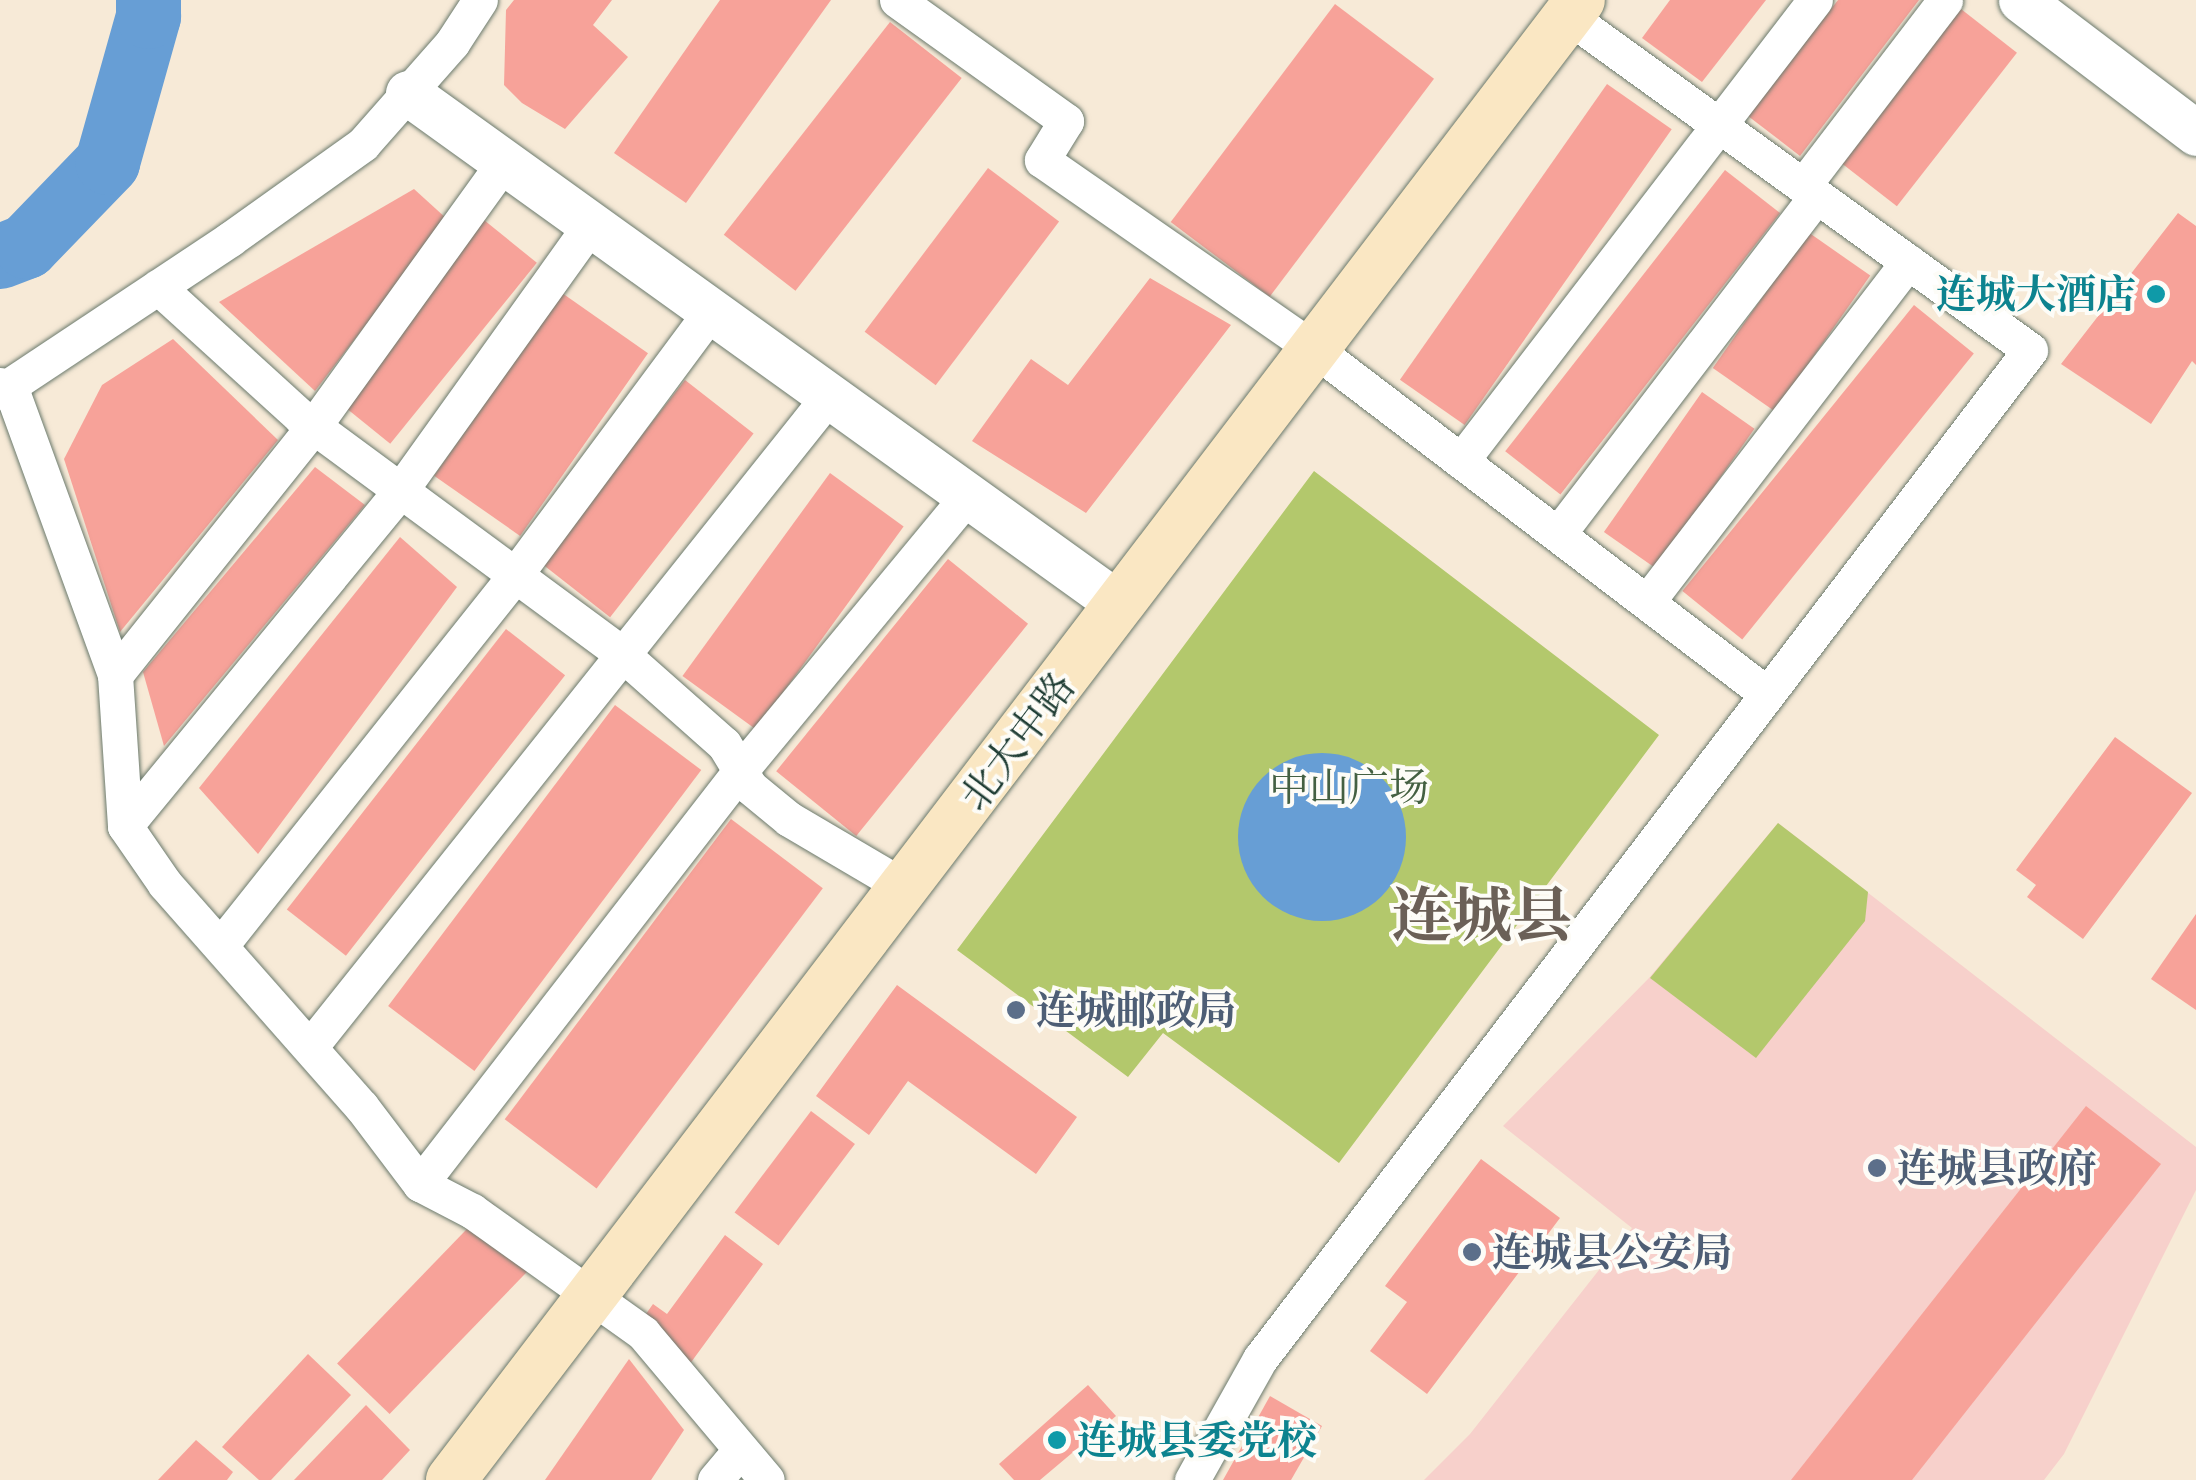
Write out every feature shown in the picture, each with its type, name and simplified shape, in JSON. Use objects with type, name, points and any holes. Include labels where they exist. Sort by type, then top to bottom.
[{"type":"main road","name":"北大中路","points":[[451,1480],[1574,8]]},
{"type":"street","points":[[480,0],[452,43],[362,144],[158,287],[2,388],[115,675],[125,826],[165,884],[310,1048],[420,1184],[472,1211],[643,1333],[767,1480]]},
{"type":"street","points":[[897,0],[1066,121],[1042,160],[1314,349],[1767,694]]},
{"type":"street","points":[[1461,462],[1815,0]]},
{"type":"street","points":[[1558,534],[1945,0]]},
{"type":"street","points":[[2021,0],[2196,133]]},
{"type":"street","points":[[1192,1480],[1260,1359],[2030,350],[1718,125],[1574,8]]},
{"type":"street","points":[[408,93],[1120,605]]},
{"type":"street","points":[[115,675],[314,427],[504,162]]},
{"type":"street","points":[[125,826],[400,491],[590,224]]},
{"type":"street","points":[[1647,602],[1908,262]]},
{"type":"street","points":[[158,287],[314,427],[622,653],[724,744],[750,787],[789,819],[906,888]]},
{"type":"street","points":[[220,944],[515,575],[711,310]]},
{"type":"street","points":[[310,1048],[829,396]]},
{"type":"street","points":[[420,1184],[740,772],[968,495]]},
{"type":"street","points":[[715,1480],[740,1450]]},
{"type":"shaded area","name":"连城县政府","points":[[1778,823],[2196,1147],[2196,1190],[2064,1454],[2044,1480],[1424,1480],[1470,1434],[1632,1228],[1503,1126],[1649,978]]},
{"type":"green space","name":"中山广场","points":[[1314,471],[1659,735],[1339,1163],[1163,1033],[1128,1077],[957,950]]},
{"type":"green space","points":[[1778,823],[1868,892],[1865,921],[1756,1058],[1650,978]]},
{"type":"water","points":[[1322,753],[1354,760],[1381,778],[1399,805],[1406,837],[1399,869],[1381,896],[1354,914],[1322,921],[1290,914],[1263,896],[1245,869],[1238,837],[1245,805],[1263,778],[1290,760]]},
{"type":"building","points":[[514,0],[612,0],[593,25],[628,57],[565,129],[522,103],[504,85],[506,10]]},
{"type":"building","points":[[720,0],[831,0],[686,203],[614,153]]},
{"type":"building","points":[[1670,0],[1766,0],[1702,82],[1642,38]]},
{"type":"building","points":[[1838,0],[1919,0],[1800,156],[1748,116]]},
{"type":"building","points":[[1335,4],[1434,79],[1270,297],[1171,222]]},
{"type":"building","points":[[1961,9],[2017,53],[1897,206],[1841,163]]},
{"type":"building","points":[[890,22],[962,78],[795,291],[724,235]]},
{"type":"building","points":[[1607,84],[1672,129],[1465,425],[1400,380]]},
{"type":"building","points":[[988,168],[1059,222],[936,385],[865,332]]},
{"type":"building","points":[[1725,170],[1780,213],[1560,494],[1505,451]]},
{"type":"building","points":[[414,189],[447,219],[315,391],[219,302]]},
{"type":"building","name":"连城大酒店","points":[[2178,213],[2196,226],[2196,365],[2192,361],[2151,424],[2061,364]]},
{"type":"building","points":[[484,220],[537,263],[390,444],[337,401]]},
{"type":"building","points":[[1808,232],[1870,276],[1775,412],[1713,368]]},
{"type":"building","points":[[1150,278],[1231,325],[1086,513],[972,441],[1031,359],[1068,385]]},
{"type":"building","points":[[562,293],[648,353],[520,536],[434,476]]},
{"type":"building","points":[[1914,305],[1974,353],[1742,639],[1682,591]]},
{"type":"building","points":[[173,339],[278,440],[120,632],[64,459],[102,385]]},
{"type":"building","points":[[685,380],[754,434],[610,617],[542,564]]},
{"type":"building","points":[[1702,392],[1754,429],[1656,569],[1604,532]]},
{"type":"building","points":[[315,467],[365,505],[164,746],[143,672]]},
{"type":"building","points":[[830,473],[904,526],[756,730],[682,676]]},
{"type":"building","points":[[400,537],[457,587],[258,854],[199,788]]},
{"type":"building","points":[[948,559],[1028,624],[856,836],[776,771]]},
{"type":"building","points":[[506,629],[565,675],[346,956],[287,910]]},
{"type":"building","points":[[615,705],[701,770],[474,1071],[388,1006]]},
{"type":"building","points":[[2115,737],[2192,793],[2083,939],[2027,897],[2036,885],[2016,870]]},
{"type":"building","points":[[731,819],[823,888],[597,1188],[505,1119]]},
{"type":"building","points":[[2196,914],[2196,1010],[2151,979]]},
{"type":"building","points":[[897,985],[1077,1117],[1036,1174],[908,1081],[869,1135],[816,1096]]},
{"type":"building","points":[[2086,1106],[2161,1164],[1912,1480],[1791,1480]]},
{"type":"building","points":[[811,1111],[855,1144],[778,1246],[735,1212]]},
{"type":"building","name":"连城县公安局","points":[[1481,1159],[1560,1218],[1427,1394],[1370,1351],[1407,1302],[1385,1286]]},
{"type":"building","points":[[492,1203],[545,1254],[390,1414],[337,1363]]},
{"type":"building","points":[[725,1235],[763,1264],[681,1376],[629,1338],[653,1304],[667,1314]]},
{"type":"building","points":[[308,1354],[351,1395],[271,1480],[259,1480],[222,1447]]},
{"type":"building","points":[[629,1359],[684,1430],[651,1480],[545,1480]]},
{"type":"building","name":"连城县委党校","points":[[1088,1385],[1116,1416],[1040,1480],[1014,1480],[999,1464]]},
{"type":"building","points":[[1270,1396],[1322,1426],[1291,1480],[1223,1480]]},
{"type":"building","points":[[366,1405],[410,1450],[382,1480],[294,1480]]},
{"type":"building","points":[[196,1440],[233,1472],[227,1480],[158,1480]]},
{"type":"waterway","points":[[0,256],[26,246],[107,162],[148,16],[148,0]]},
{"type":"place","name":"连城大酒店","points":[[2156,294]]},
{"type":"place","name":"连城邮政局","points":[[1016,1010]]},
{"type":"place","name":"连城县政府","points":[[1877,1168]]},
{"type":"place","name":"连城县公安局","points":[[1472,1252]]},
{"type":"place","name":"连城县委党校","points":[[1057,1440]]},
{"type":"district","name":"连城县","points":[[1482,915]]}]
